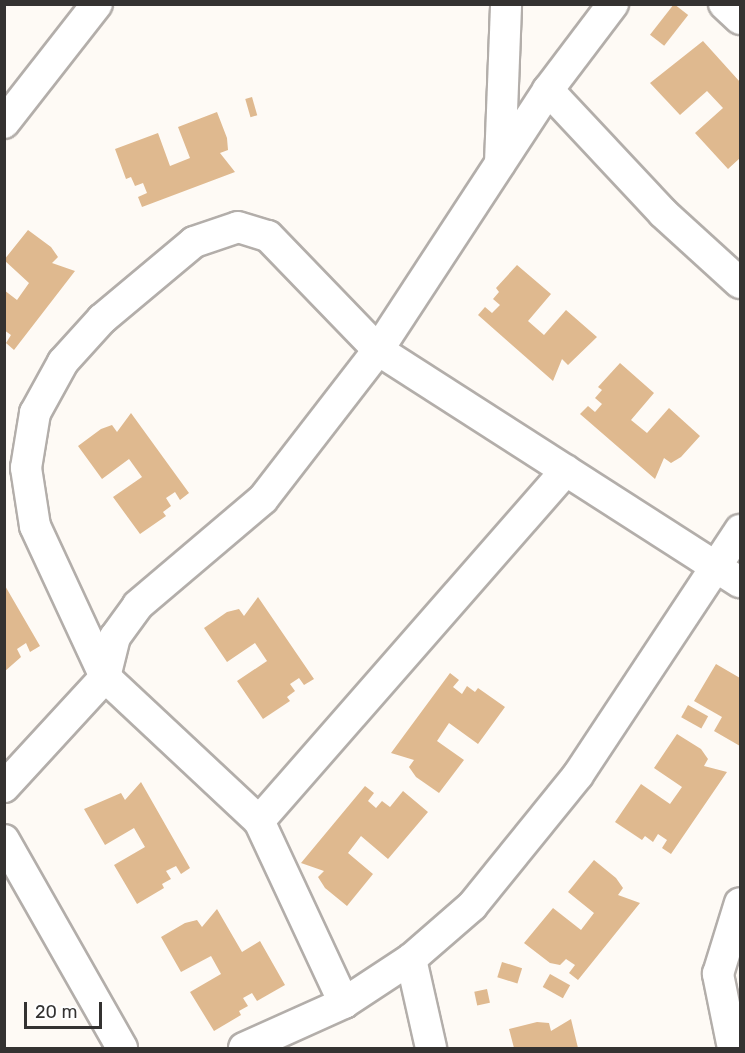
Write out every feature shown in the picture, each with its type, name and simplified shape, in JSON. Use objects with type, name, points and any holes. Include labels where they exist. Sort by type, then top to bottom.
[{"type":"street","points":[[4,123],[97,4]]},
{"type":"street","points":[[500,162],[506,4]]},
{"type":"street","points":[[4,787],[105,677],[115,638],[133,611],[263,499],[378,350],[548,90],[613,4]]},
{"type":"street","points":[[724,4],[741,19]]},
{"type":"street","points":[[548,90],[663,213],[741,283]]},
{"type":"street","points":[[344,1003],[259,821],[105,677],[35,525],[26,468],[35,413],[63,362],[148,278],[194,242],[238,227],[268,236],[378,350],[566,470],[711,567],[741,582]]},
{"type":"street","points":[[259,821],[566,470]]},
{"type":"street","points":[[244,1048],[344,1003],[411,959],[472,906],[578,775],[711,567],[741,530]]},
{"type":"street","points":[[4,840],[122,1048]]},
{"type":"street","points":[[733,1048],[718,974],[741,903]]},
{"type":"street","points":[[411,959],[431,1048]]},
{"type":"building","points":[[674,4],[688,15],[664,46],[650,35]]},
{"type":"building","points":[[703,41],[740,82],[740,158],[728,169],[695,133],[723,108],[707,91],[680,115],[650,83]]},
{"type":"building","points":[[252,97],[257,115],[251,117],[245,99]]},
{"type":"building","points":[[217,112],[227,138],[228,150],[220,153],[235,172],[142,207],[138,197],[147,193],[143,183],[135,186],[131,177],[126,179],[115,149],[158,133],[170,166],[190,158],[178,127]]},
{"type":"building","points":[[28,230],[51,247],[58,257],[52,263],[75,271],[14,350],[6,343],[11,335],[4,330],[4,290],[17,300],[29,283],[4,260]]},
{"type":"building","points":[[517,265],[551,294],[528,321],[544,335],[566,310],[597,337],[568,365],[562,359],[553,381],[478,315],[485,307],[492,313],[500,305],[493,299],[499,292],[496,288]]},
{"type":"building","points":[[620,363],[654,393],[631,420],[647,433],[669,408],[700,436],[681,457],[671,463],[664,458],[655,479],[580,414],[588,406],[595,412],[602,404],[595,398],[602,390],[598,387]]},
{"type":"building","points":[[131,413],[189,493],[180,500],[175,492],[166,498],[171,506],[163,512],[166,516],[140,534],[113,497],[142,477],[129,459],[102,479],[78,446],[101,429],[112,425],[117,432]]},
{"type":"building","points":[[4,584],[40,646],[30,652],[26,643],[17,649],[21,657],[4,672]]},
{"type":"building","points":[[258,597],[314,679],[304,685],[299,678],[290,684],[295,691],[287,697],[290,701],[263,719],[237,681],[267,661],[255,643],[227,662],[204,628],[227,612],[239,609],[244,616]]},
{"type":"building","points":[[716,664],[740,678],[740,746],[714,731],[722,717],[694,701]]},
{"type":"building","points":[[450,673],[459,680],[453,687],[462,694],[467,686],[475,692],[478,688],[505,707],[478,744],[449,723],[437,741],[464,760],[439,793],[416,777],[409,767],[414,760],[391,753]]},
{"type":"building","points":[[688,705],[708,716],[701,728],[681,717]]},
{"type":"building","points":[[677,734],[701,749],[708,759],[704,766],[727,772],[671,854],[662,848],[667,840],[658,834],[653,842],[645,836],[642,840],[615,822],[641,784],[670,804],[682,787],[654,768]]},
{"type":"building","points":[[141,782],[190,868],[181,874],[176,866],[166,871],[171,879],[162,884],[164,888],[137,904],[114,865],[145,847],[134,828],[105,845],[84,809],[121,793],[125,800]]},
{"type":"building","points":[[365,786],[374,793],[368,801],[376,808],[382,801],[390,807],[403,791],[428,812],[388,859],[361,836],[348,853],[373,874],[347,906],[325,888],[318,877],[324,871],[301,863]]},
{"type":"building","points":[[594,860],[616,878],[623,888],[618,895],[640,903],[578,980],[569,973],[575,965],[566,959],[560,965],[550,963],[524,943],[553,908],[581,930],[594,913],[568,892]]},
{"type":"building","points":[[217,909],[242,952],[260,941],[285,985],[257,1001],[252,993],[243,998],[248,1006],[239,1011],[241,1015],[214,1031],[190,992],[221,974],[211,956],[181,972],[161,937],[185,923],[197,920],[202,927]]},
{"type":"building","points":[[502,962],[522,968],[517,983],[497,977]]},
{"type":"building","points":[[550,974],[570,985],[563,998],[543,987]]},
{"type":"building","points":[[487,989],[490,1003],[477,1005],[474,992]]},
{"type":"building","points":[[571,1019],[578,1048],[514,1048],[509,1029],[537,1022],[549,1023],[551,1031]]}]
